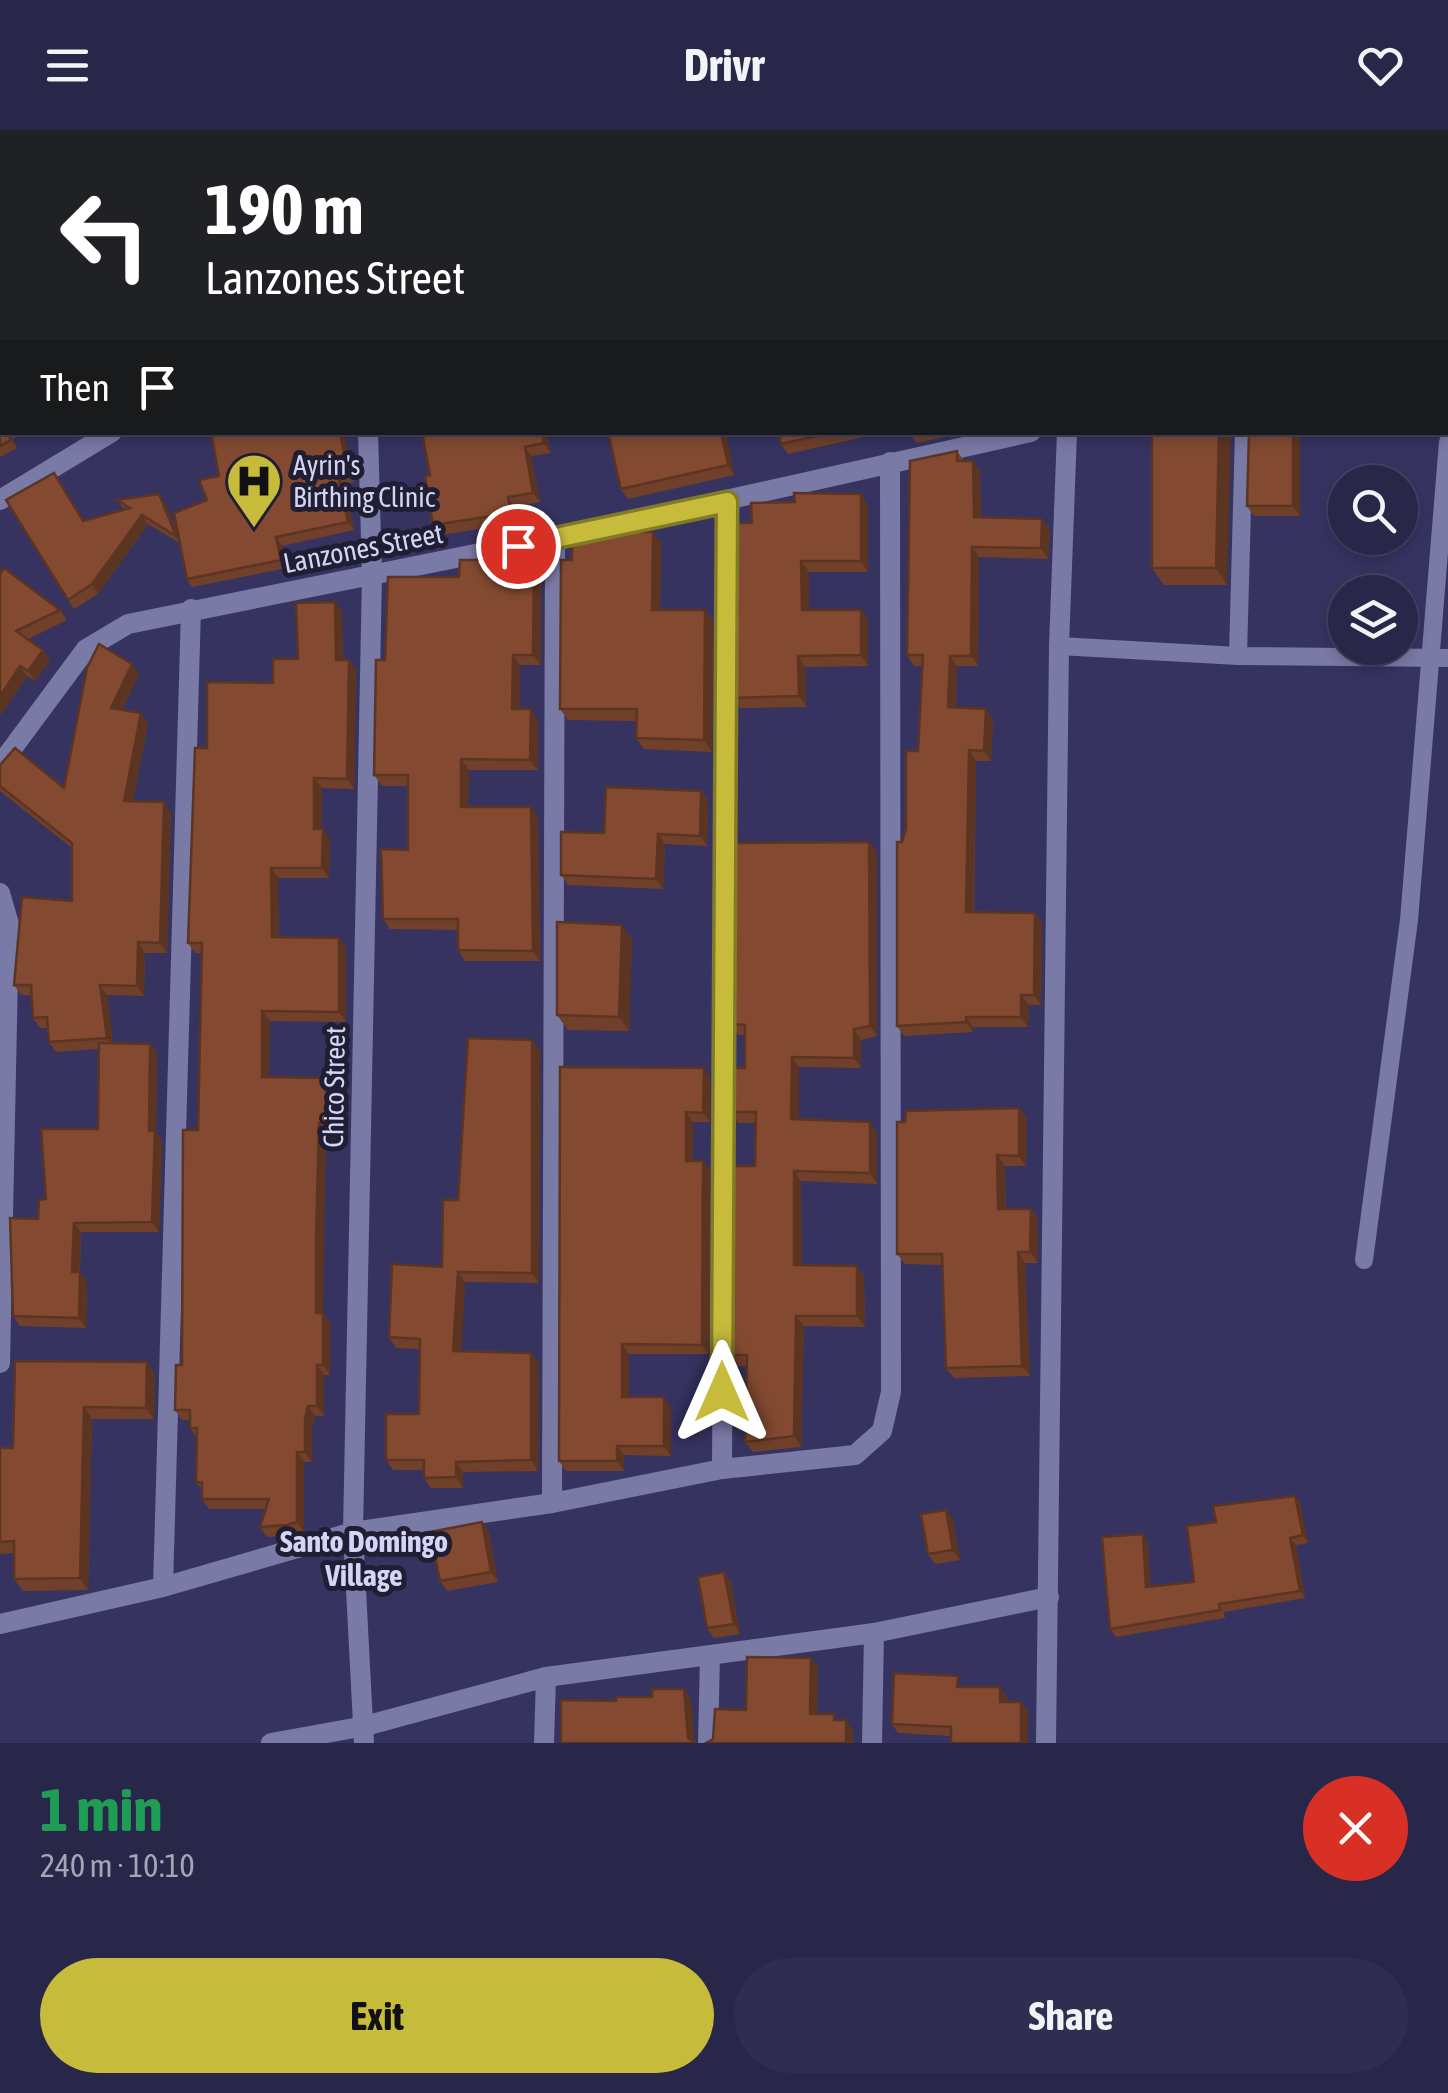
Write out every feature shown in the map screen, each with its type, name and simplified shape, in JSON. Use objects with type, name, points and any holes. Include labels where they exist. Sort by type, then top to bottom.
[{"type":"street","points":[[0,500],[107,435]]},
{"type":"street","name":"Chico Street","points":[[364,1734],[352,1532],[372,575],[368,435]]},
{"type":"street","name":"Lanzones Street","points":[[0,765],[86,649],[128,624],[727,502],[1018,435]]},
{"type":"street","points":[[1046,1743],[1059,646],[1067,435]]},
{"type":"street","points":[[0,1624],[163,1587],[352,1532],[552,1502],[722,1469],[855,1455],[882,1431],[891,1392],[890,462]]},
{"type":"street","points":[[722,1469],[727,502]]},
{"type":"street","points":[[552,1502],[555,538]]},
{"type":"street","points":[[163,1587],[191,609]]},
{"type":"street","points":[[0,894],[9,924],[0,1363]]},
{"type":"street","points":[[271,1743],[364,1734],[546,1677],[874,1633],[1048,1597]]},
{"type":"street","points":[[872,1743],[874,1633]]},
{"type":"street","points":[[708,1743],[710,1656]]},
{"type":"street","points":[[544,1743],[546,1677]]},
{"type":"lane","points":[[1238,656],[1244,435]]},
{"type":"lane","points":[[1364,1260],[1439,658],[1448,442]]},
{"type":"lane","points":[[1059,646],[1238,656],[1439,658]]},
{"type":"building","points":[[0,435],[8,435],[11,440],[0,446]]},
{"type":"building","points":[[212,435],[341,435],[348,474],[338,476],[348,522],[276,537],[281,560],[187,579],[174,513],[207,500],[199,480],[219,476]]},
{"type":"building","points":[[423,435],[543,435],[544,443],[525,447],[533,493],[508,497],[511,513],[433,525],[425,476],[430,475]]},
{"type":"building","points":[[609,435],[722,435],[728,465],[621,489]]},
{"type":"building","points":[[779,435],[821,435],[781,444]]},
{"type":"building","points":[[1152,435],[1219,435],[1216,568],[1152,568]]},
{"type":"building","points":[[1249,435],[1293,435],[1293,506],[1247,506]]},
{"type":"building","points":[[957,451],[957,461],[973,461],[974,517],[1042,519],[1041,548],[972,547],[971,656],[950,656],[948,707],[986,709],[984,751],[969,750],[966,912],[1035,913],[1034,995],[1021,995],[1021,1017],[966,1017],[966,1022],[897,1026],[897,842],[902,842],[906,828],[906,751],[918,751],[923,655],[907,655],[910,461]]},
{"type":"building","points":[[54,473],[83,521],[130,508],[117,500],[159,494],[176,536],[142,515],[92,584],[68,600],[6,500]]},
{"type":"building","points":[[794,493],[861,494],[861,561],[801,561],[802,610],[861,610],[861,655],[798,656],[799,696],[732,698],[733,611],[738,611],[737,523],[752,523],[751,503],[795,502]]},
{"type":"building","points":[[595,530],[653,532],[652,610],[705,610],[704,740],[636,738],[637,709],[560,709],[561,560],[572,560],[572,535]]},
{"type":"building","points":[[460,560],[534,560],[533,655],[513,655],[512,709],[531,709],[530,760],[461,759],[461,807],[531,807],[533,951],[458,950],[458,919],[383,919],[381,849],[408,850],[408,775],[374,775],[376,660],[385,660],[388,577],[459,577]]},
{"type":"building","points":[[4,568],[60,610],[16,631],[43,650],[28,671],[20,666],[0,696],[0,574]]},
{"type":"building","points":[[335,602],[336,660],[349,660],[347,779],[314,778],[314,829],[323,829],[322,868],[271,868],[272,937],[339,938],[339,1012],[262,1011],[262,1077],[328,1078],[328,1123],[319,1123],[316,1238],[316,1313],[323,1313],[323,1365],[317,1365],[317,1406],[308,1406],[305,1419],[305,1452],[297,1452],[297,1522],[260,1527],[269,1499],[202,1499],[202,1482],[196,1482],[197,1428],[190,1428],[190,1410],[175,1410],[176,1365],[182,1365],[183,1130],[198,1130],[202,943],[188,943],[195,748],[207,748],[207,682],[273,683],[273,659],[298,659],[296,603]]},
{"type":"building","points":[[99,644],[132,664],[111,708],[141,713],[124,801],[164,802],[160,943],[138,942],[137,986],[100,985],[107,1038],[49,1042],[47,1017],[33,1018],[31,985],[14,985],[22,897],[72,901],[72,843],[0,786],[0,765],[15,748],[64,788],[87,668]]},
{"type":"building","points":[[606,787],[701,791],[700,836],[658,834],[656,879],[561,875],[561,832],[604,833]]},
{"type":"building","points":[[869,842],[870,1026],[854,1029],[854,1058],[792,1057],[791,1119],[870,1122],[870,1173],[794,1171],[794,1265],[857,1266],[857,1316],[796,1316],[794,1436],[745,1442],[747,1355],[729,1355],[730,1166],[755,1166],[756,1112],[730,1112],[730,1068],[745,1068],[745,1025],[731,1024],[734,843]]},
{"type":"building","points":[[557,922],[622,925],[619,1017],[557,1015]]},
{"type":"building","points":[[468,1038],[532,1040],[532,1273],[458,1272],[453,1351],[531,1353],[531,1460],[456,1462],[456,1477],[424,1478],[424,1460],[386,1460],[386,1414],[419,1414],[420,1339],[389,1337],[392,1264],[442,1267],[443,1200],[458,1200]]},
{"type":"building","points":[[99,1043],[150,1044],[149,1131],[155,1131],[152,1222],[74,1223],[72,1272],[80,1272],[79,1318],[13,1316],[10,1218],[38,1219],[39,1200],[46,1199],[41,1129],[98,1129]]},
{"type":"building","points":[[560,1067],[704,1068],[703,1113],[686,1112],[686,1161],[703,1161],[702,1345],[622,1344],[622,1397],[664,1397],[664,1446],[617,1446],[617,1461],[559,1461]]},
{"type":"building","points":[[1019,1108],[1019,1156],[997,1155],[998,1209],[1031,1209],[1030,1252],[1018,1252],[1022,1366],[946,1368],[942,1254],[897,1254],[897,1122],[905,1122],[906,1111]]},
{"type":"building","points":[[15,1361],[147,1362],[146,1408],[84,1407],[80,1578],[14,1579],[14,1541],[0,1542],[0,1448],[13,1448]]},
{"type":"building","points":[[1295,1496],[1303,1535],[1290,1538],[1300,1591],[1219,1604],[1220,1610],[1110,1629],[1102,1537],[1143,1534],[1146,1587],[1194,1582],[1187,1526],[1216,1522],[1213,1506]]},
{"type":"building","points":[[946,1510],[953,1550],[928,1554],[921,1514]]},
{"type":"building","points":[[482,1522],[491,1572],[440,1581],[430,1532]]},
{"type":"building","points":[[724,1572],[734,1624],[707,1628],[698,1577]]},
{"type":"building","points":[[747,1657],[811,1658],[810,1714],[834,1714],[834,1720],[846,1720],[846,1743],[706,1743],[713,1739],[715,1709],[746,1710]]},
{"type":"building","points":[[894,1673],[958,1676],[957,1687],[1000,1687],[1000,1702],[1021,1702],[1021,1743],[951,1743],[951,1727],[892,1724]]},
{"type":"building","points":[[652,1689],[684,1689],[688,1738],[696,1743],[561,1743],[561,1700],[652,1697]]},
{"type":"place","name":"Ayrin's Birthing Clinic","points":[[254,530]]},
{"type":"district","name":"Santo Domingo Village","points":[[364,1558]]},
{"type":"route","points":[[518,546],[727,502],[722,1392]]}]
